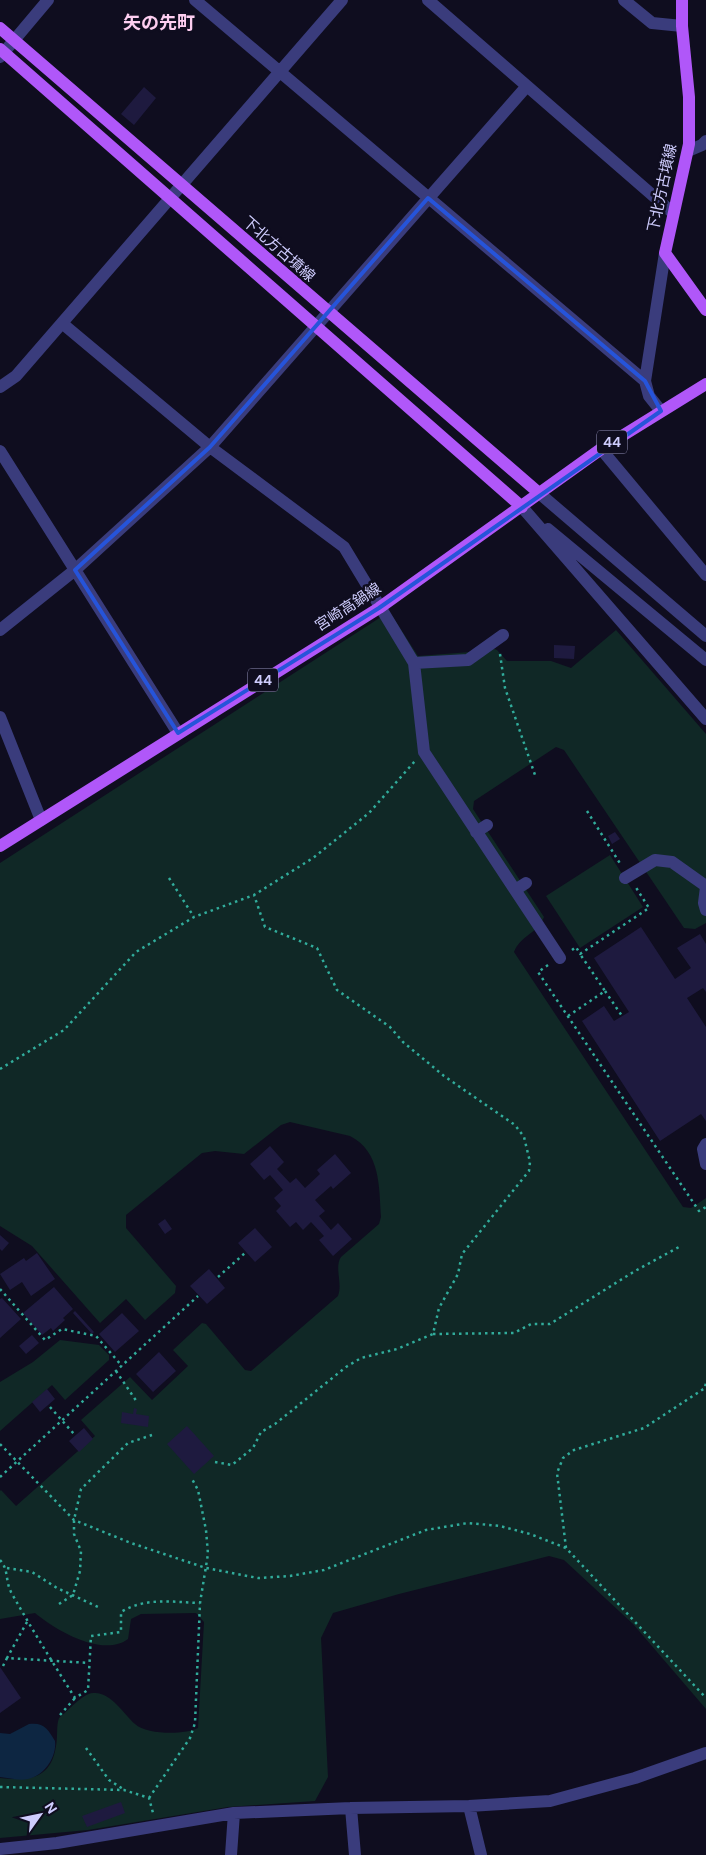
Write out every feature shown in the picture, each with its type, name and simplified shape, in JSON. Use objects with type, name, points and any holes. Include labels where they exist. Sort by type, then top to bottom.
[{"type":"main road","name":"下北方古墳線","points":[[682,0],[682,26],[689,97],[688,151],[665,252],[706,310]]},
{"type":"main road","name":"下北方古墳線","points":[[0,28],[538,493]]},
{"type":"main road","points":[[1,53],[171,199],[522,507]]},
{"type":"main road","name":"宮崎高鍋線","points":[[0,846],[379,608],[601,449],[706,384]]},
{"type":"street","points":[[1,53],[48,0]]},
{"type":"street","points":[[195,0],[645,382]]},
{"type":"street","points":[[0,387],[16,376],[63,324],[342,0]]},
{"type":"street","points":[[428,0],[673,213]]},
{"type":"street","points":[[624,0],[652,23],[682,26]]},
{"type":"street","points":[[0,630],[75,570],[210,447],[527,86]]},
{"type":"street","points":[[688,151],[702,145],[706,141]]},
{"type":"street","points":[[661,411],[649,396],[645,382],[665,252]]},
{"type":"street","points":[[63,324],[210,447],[344,547],[379,608],[414,663],[424,752],[560,958]]},
{"type":"street","points":[[601,449],[706,575]]},
{"type":"street","points":[[0,451],[178,733]]},
{"type":"street","points":[[538,493],[706,636]]},
{"type":"street","points":[[522,507],[706,660]]},
{"type":"street","points":[[522,507],[706,719]]},
{"type":"street","points":[[414,663],[468,660],[501,636]]},
{"type":"street","points":[[0,717],[41,820]]},
{"type":"street","points":[[476,832],[487,824]]},
{"type":"street","points":[[627,877],[655,860],[672,862],[706,886],[704,903],[706,910]]},
{"type":"street","points":[[514,890],[526,883]]},
{"type":"street","points":[[706,1144],[703,1149],[706,1164]]},
{"type":"street","points":[[0,1849],[57,1843],[234,1813],[469,1806],[550,1800],[635,1778],[706,1753]]},
{"type":"street","points":[[469,1806],[481,1855]]},
{"type":"street","points":[[352,1808],[355,1855]]},
{"type":"street","points":[[231,1855],[234,1813]]},
{"type":"path","points":[[501,636],[505,688],[535,775]]},
{"type":"path","points":[[0,1069],[64,1030],[136,952],[194,917],[254,895],[313,858],[369,813],[424,752]]},
{"type":"path","points":[[580,954],[649,908],[627,877],[587,811]]},
{"type":"path","points":[[169,878],[194,917]]},
{"type":"path","points":[[254,895],[265,926],[317,948],[337,990],[390,1027],[403,1042],[444,1076],[516,1125],[524,1137],[530,1162],[529,1171],[462,1254],[458,1274],[439,1308],[433,1334]]},
{"type":"path","points":[[622,1016],[576,947],[538,972],[699,1211],[706,1207]]},
{"type":"path","points":[[568,1016],[605,991]]},
{"type":"path","points":[[215,1462],[232,1465],[246,1456],[253,1448],[261,1432],[275,1424],[346,1367],[361,1358],[397,1349],[433,1334],[514,1333],[532,1324],[550,1324],[635,1271],[679,1247]]},
{"type":"path","points":[[218,1277],[246,1253]]},
{"type":"path","points":[[0,1288],[45,1340],[62,1329],[96,1336],[122,1366]]},
{"type":"path","points":[[0,1477],[198,1296]]},
{"type":"path","points":[[116,1371],[137,1402]]},
{"type":"path","points":[[566,1548],[556,1473],[563,1458],[574,1450],[644,1428],[705,1388],[706,1382]]},
{"type":"path","points":[[50,1407],[74,1434]]},
{"type":"path","points":[[58,1604],[73,1595],[80,1571],[81,1552],[74,1534],[74,1520],[81,1489],[128,1443],[152,1435]]},
{"type":"path","points":[[0,1444],[74,1520],[206,1568],[258,1578],[290,1576],[324,1570],[426,1530],[468,1523],[500,1526],[530,1534],[566,1548],[706,1698]]},
{"type":"path","points":[[149,1798],[190,1738],[195,1723],[200,1603],[208,1554],[206,1530],[198,1490],[192,1479]]},
{"type":"path","points":[[0,1560],[7,1568],[8,1586],[27,1622],[75,1698]]},
{"type":"path","points":[[7,1568],[32,1572],[98,1607]]},
{"type":"path","points":[[60,1715],[75,1698],[88,1690],[91,1636],[121,1632],[121,1612],[133,1605],[147,1601],[200,1603]]},
{"type":"path","points":[[4,1666],[27,1622]]},
{"type":"path","points":[[8,1658],[90,1663]]},
{"type":"path","points":[[86,1748],[109,1780],[124,1790]]},
{"type":"path","points":[[0,1786],[124,1790],[149,1798]]},
{"type":"path","points":[[149,1798],[158,1826]]},
{"type":"highlighted area","points":[[428,198],[645,381],[661,411],[379,608],[178,733],[75,570],[210,447]]},
{"type":"green space","points":[[381,617],[393,617],[418,656],[470,652],[484,645],[497,650],[507,661],[551,661],[571,668],[616,630],[706,734],[706,923],[695,929],[684,928],[564,750],[556,747],[474,801],[473,809],[544,917],[538,927],[520,942],[514,952],[683,1207],[691,1208],[706,1198],[706,1709],[633,1624],[564,1560],[549,1556],[399,1594],[333,1613],[321,1638],[328,1777],[315,1801],[228,1807],[88,1830],[0,1838],[0,1778],[29,1778],[43,1772],[49,1766],[53,1757],[57,1743],[59,1718],[84,1696],[99,1693],[111,1699],[135,1724],[148,1730],[176,1733],[198,1728],[204,1622],[196,1613],[141,1614],[131,1619],[128,1639],[118,1644],[106,1645],[80,1640],[54,1627],[35,1613],[0,1619],[0,1491],[16,1506],[95,1436],[81,1420],[130,1377],[152,1400],[188,1366],[173,1350],[202,1323],[206,1324],[245,1370],[251,1371],[338,1296],[340,1286],[338,1266],[341,1257],[379,1224],[381,1217],[378,1182],[373,1161],[368,1151],[350,1136],[290,1122],[281,1125],[244,1154],[215,1151],[202,1153],[126,1215],[126,1228],[176,1286],[175,1293],[145,1320],[126,1299],[100,1323],[32,1246],[0,1226],[0,863]]},
{"type":"green space","points":[[610,855],[643,907],[580,948],[546,896]]},
{"type":"green space","points":[[60,1340],[99,1345],[109,1355],[109,1360],[65,1400],[52,1385],[0,1431],[0,1382],[33,1362]]},
{"type":"water","points":[[29,1724],[42,1725],[48,1730],[55,1741],[52,1759],[44,1770],[34,1777],[21,1780],[0,1777],[0,1733],[10,1734]]},
{"type":"building","points":[[144,87],[156,98],[134,125],[121,114]]},
{"type":"building","points":[[554,645],[575,646],[574,659],[554,658]]},
{"type":"building","points":[[615,832],[620,839],[612,844],[608,836]]},
{"type":"building","points":[[641,927],[675,979],[691,968],[677,948],[700,934],[706,944],[706,992],[703,988],[687,998],[706,1027],[706,1121],[701,1114],[660,1141],[582,1021],[604,1006],[614,1021],[629,1012],[594,958]]},
{"type":"building","points":[[270,1146],[284,1162],[277,1169],[290,1183],[296,1178],[305,1188],[320,1174],[317,1170],[335,1154],[351,1173],[333,1189],[331,1186],[315,1200],[325,1211],[319,1216],[331,1230],[338,1223],[352,1239],[333,1256],[319,1240],[324,1236],[311,1222],[303,1230],[296,1222],[290,1227],[276,1211],[281,1206],[274,1198],[283,1190],[270,1175],[264,1180],[250,1164]]},
{"type":"building","points":[[165,1219],[172,1229],[165,1234],[158,1224]]},
{"type":"building","points":[[255,1228],[272,1247],[255,1262],[238,1243]]},
{"type":"building","points":[[0,1235],[9,1243],[2,1251],[0,1249]]},
{"type":"building","points":[[37,1253],[55,1279],[31,1296],[22,1282],[10,1290],[0,1274],[24,1258],[26,1261]]},
{"type":"building","points":[[209,1269],[225,1288],[207,1304],[190,1286]]},
{"type":"building","points":[[54,1287],[73,1309],[53,1331],[51,1328],[42,1335],[23,1313]]},
{"type":"building","points":[[2,1298],[21,1319],[0,1338],[0,1299]]},
{"type":"building","points":[[75,1311],[94,1332],[92,1334],[73,1313]]},
{"type":"building","points":[[122,1313],[139,1331],[115,1352],[99,1334]]},
{"type":"building","points":[[32,1335],[39,1343],[26,1354],[19,1346]]},
{"type":"building","points":[[159,1352],[176,1371],[153,1392],[136,1374]]},
{"type":"building","points":[[47,1389],[55,1399],[40,1412],[32,1402]]},
{"type":"building","points":[[134,1408],[137,1409],[136,1414],[149,1416],[148,1427],[121,1423],[122,1412],[133,1414]]},
{"type":"building","points":[[187,1426],[214,1456],[194,1474],[167,1444]]},
{"type":"building","points":[[84,1428],[93,1439],[79,1452],[69,1441]]},
{"type":"building","points":[[0,1667],[21,1698],[0,1713]]},
{"type":"building","points":[[121,1802],[125,1813],[87,1827],[82,1816]]},
{"type":"district","name":"矢の先町","points":[[159,23]]}]
